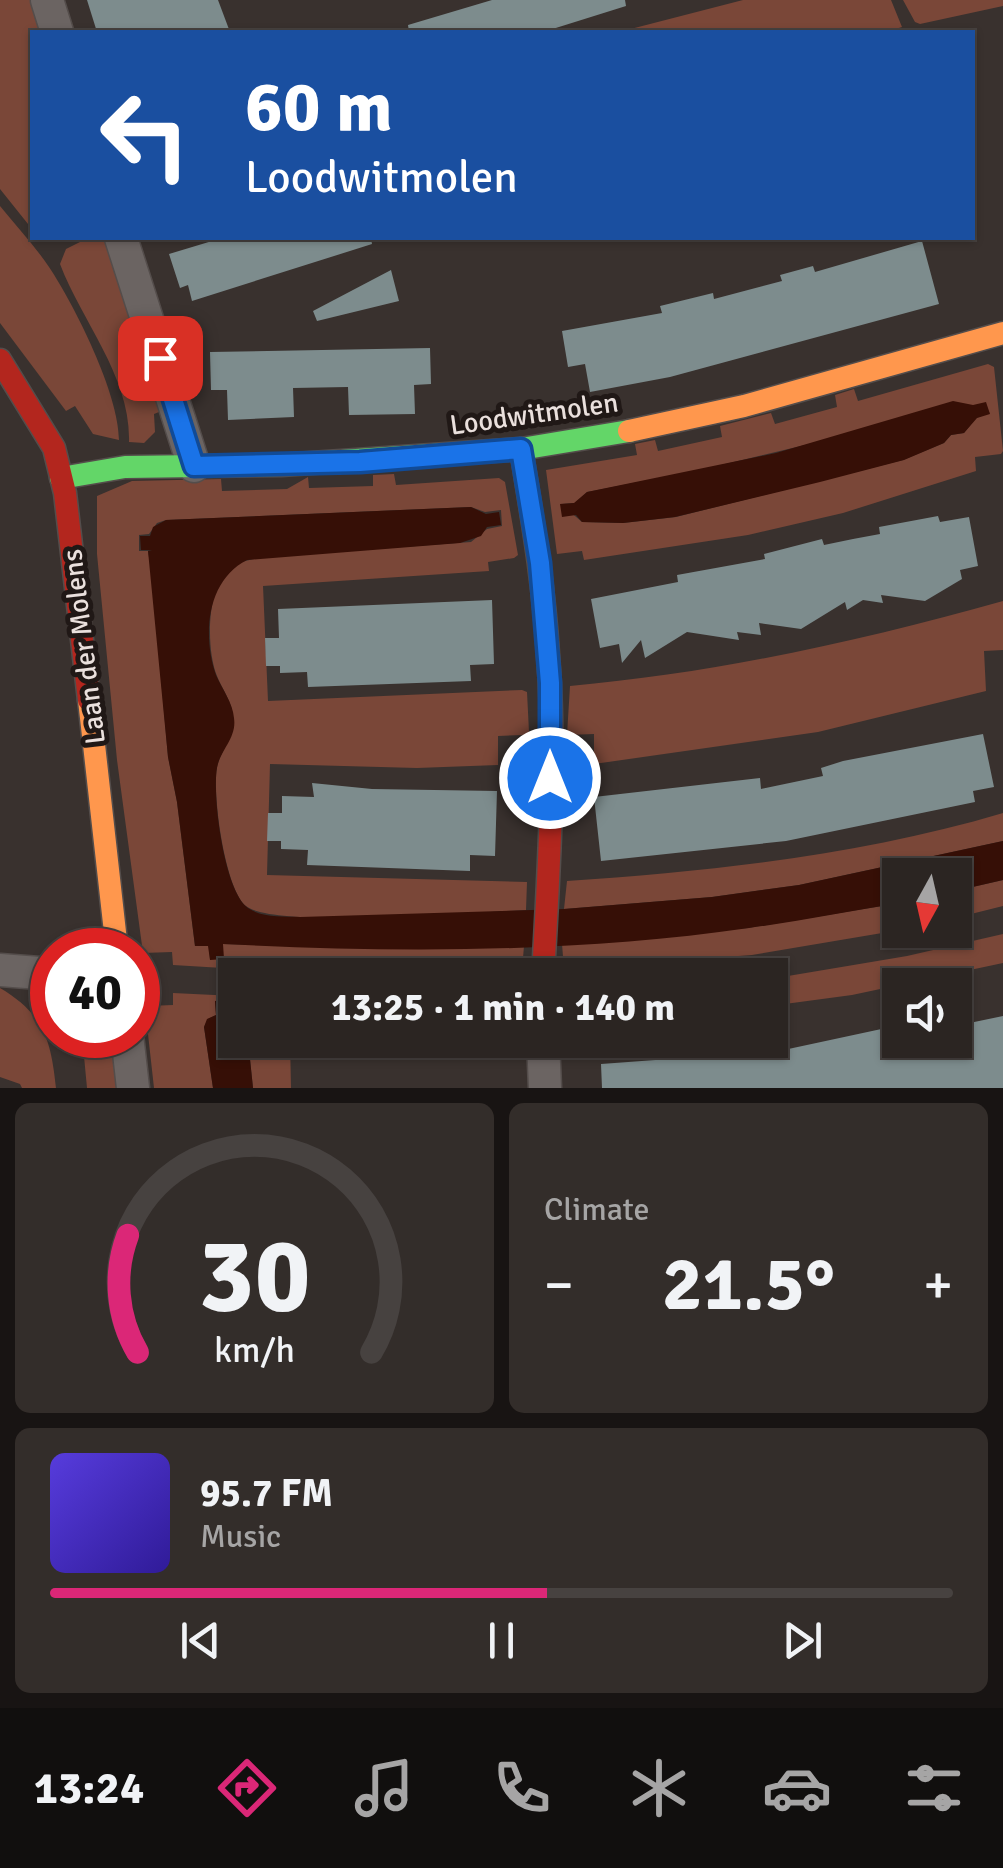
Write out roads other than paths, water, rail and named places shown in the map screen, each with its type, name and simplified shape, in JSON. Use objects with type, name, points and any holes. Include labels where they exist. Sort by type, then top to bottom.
[{"type":"street","points":[[46,0],[56,30]]},
{"type":"street","points":[[122,240],[194,466]]},
{"type":"street","name":"Loodwitmolen","points":[[62,478],[125,467],[360,462],[521,449],[631,431],[744,406],[1003,333]]},
{"type":"street","name":"Laan der Molens","points":[[0,360],[54,448],[62,478],[114,928]]},
{"type":"street","points":[[521,449],[540,563],[550,683],[544,958]]},
{"type":"street","points":[[0,970],[30,972]]},
{"type":"street","points":[[130,1058],[133,1088]]},
{"type":"street","points":[[544,1058],[544,1088]]}]
